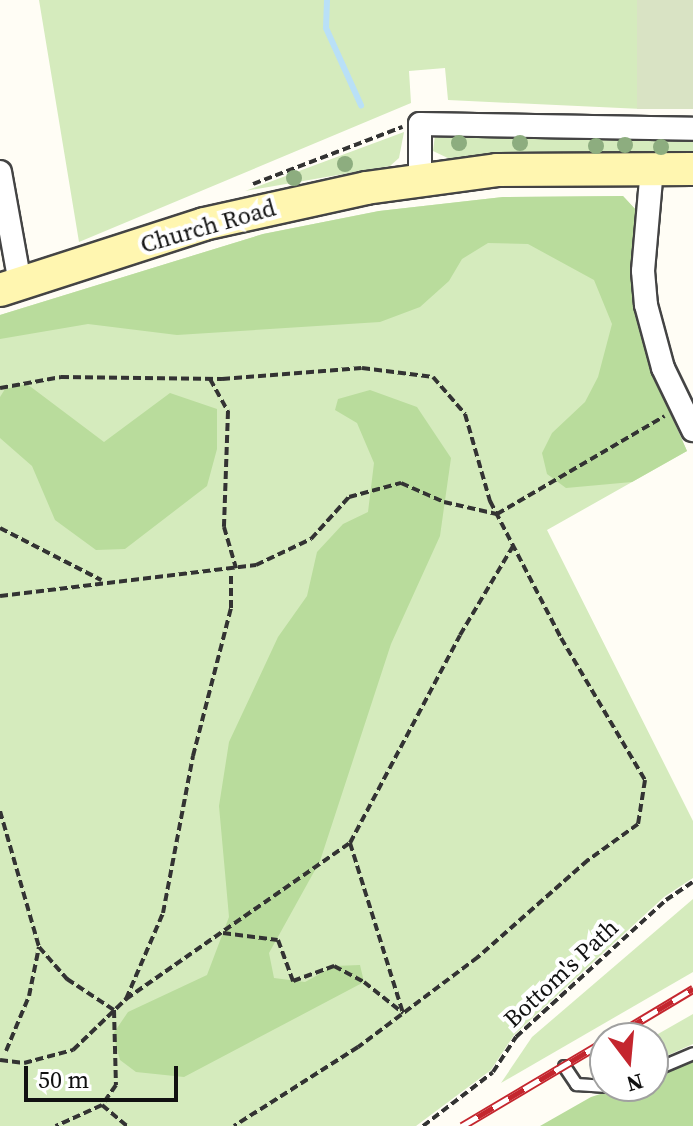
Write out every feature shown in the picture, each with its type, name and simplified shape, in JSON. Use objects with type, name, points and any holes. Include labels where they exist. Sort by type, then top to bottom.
[{"type":"main road","name":"Church Road","points":[[10,286],[260,209],[420,181],[497,170],[693,169]]},
{"type":"street","points":[[420,181],[420,124],[693,129]]},
{"type":"street","points":[[652,168],[643,271],[646,305],[652,339],[693,430]]},
{"type":"street","points":[[0,172],[10,286]]},
{"type":"lane","points":[[669,1063],[693,1053]]},
{"type":"lane","points":[[564,1066],[576,1084],[589,1085]]},
{"type":"path","points":[[248,186],[392,129],[420,124]]},
{"type":"path","points":[[0,388],[61,377],[210,379],[362,368],[433,377],[465,414],[497,514],[645,780],[638,824],[403,1013],[234,1126]]},
{"type":"path","points":[[210,379],[228,411],[224,527],[236,568]]},
{"type":"path","points":[[0,596],[102,580],[236,568],[311,539],[349,497],[401,483],[444,502],[497,514],[681,407]]},
{"type":"path","points":[[0,528],[102,580]]},
{"type":"path","points":[[0,1062],[24,1063],[73,1050],[126,999],[350,843],[460,635],[513,546]]},
{"type":"path","points":[[126,999],[163,913],[193,756],[231,608],[231,574]]},
{"type":"path","points":[[0,811],[39,947],[67,979],[114,1010]]},
{"type":"path","points":[[350,843],[403,1013]]},
{"type":"path","name":"Bottom's Path","points":[[423,1126],[493,1072],[516,1037],[666,900],[693,882]]},
{"type":"path","points":[[223,933],[278,940],[293,981],[334,966],[364,982],[403,1013]]},
{"type":"path","points":[[6,1051],[29,996],[39,947]]},
{"type":"path","points":[[56,1126],[102,1105],[116,1085],[114,1010]]},
{"type":"path","points":[[102,1105],[127,1126]]},
{"type":"green space","points":[[39,0],[637,0],[642,109],[448,100],[445,68],[409,71],[411,103],[79,242]]},
{"type":"green space","points":[[637,0],[693,0],[693,109],[637,109]]},
{"type":"green space","points":[[404,132],[399,158],[390,166],[245,191]]},
{"type":"green space","points":[[435,135],[693,137],[693,156],[525,154],[452,160],[433,151]]},
{"type":"green space","points":[[623,196],[636,210],[631,279],[652,372],[687,451],[547,530],[693,821],[693,878],[664,897],[514,1035],[491,1070],[416,1126],[0,1126],[0,315],[263,234],[379,211],[503,197]]},
{"type":"green space","points":[[623,196],[636,210],[631,279],[652,372],[687,451],[632,482],[566,488],[547,474],[542,453],[552,433],[585,402],[598,377],[612,324],[594,280],[528,244],[488,243],[462,259],[449,281],[420,307],[380,322],[177,335],[88,324],[0,339],[0,315],[263,234],[379,211],[503,197]]},
{"type":"green space","points":[[27,384],[104,442],[170,393],[217,409],[217,449],[207,486],[125,549],[96,550],[55,520],[32,466],[0,438],[0,397],[5,389]]},
{"type":"green space","points":[[370,390],[417,407],[451,458],[440,536],[391,644],[320,861],[269,953],[274,978],[305,982],[334,966],[360,965],[364,982],[184,1077],[136,1072],[120,1060],[113,1034],[128,1012],[207,975],[229,917],[219,806],[229,742],[278,637],[307,596],[317,552],[343,524],[368,512],[374,463],[357,423],[335,410],[338,399]]},
{"type":"green space","points":[[693,899],[693,972],[607,1022],[589,1022],[589,1032],[501,1083],[532,1037]]},
{"type":"green space","points":[[693,1014],[693,1044],[669,1055],[669,1028]]},
{"type":"green space","points":[[693,1060],[693,1126],[540,1126],[589,1098],[589,1102],[669,1102],[669,1070]]},
{"type":"waterway","points":[[327,0],[326,28],[361,105]]},
{"type":"railway","points":[[638,1022],[693,989]]},
{"type":"railway","points":[[462,1126],[589,1051]]}]
